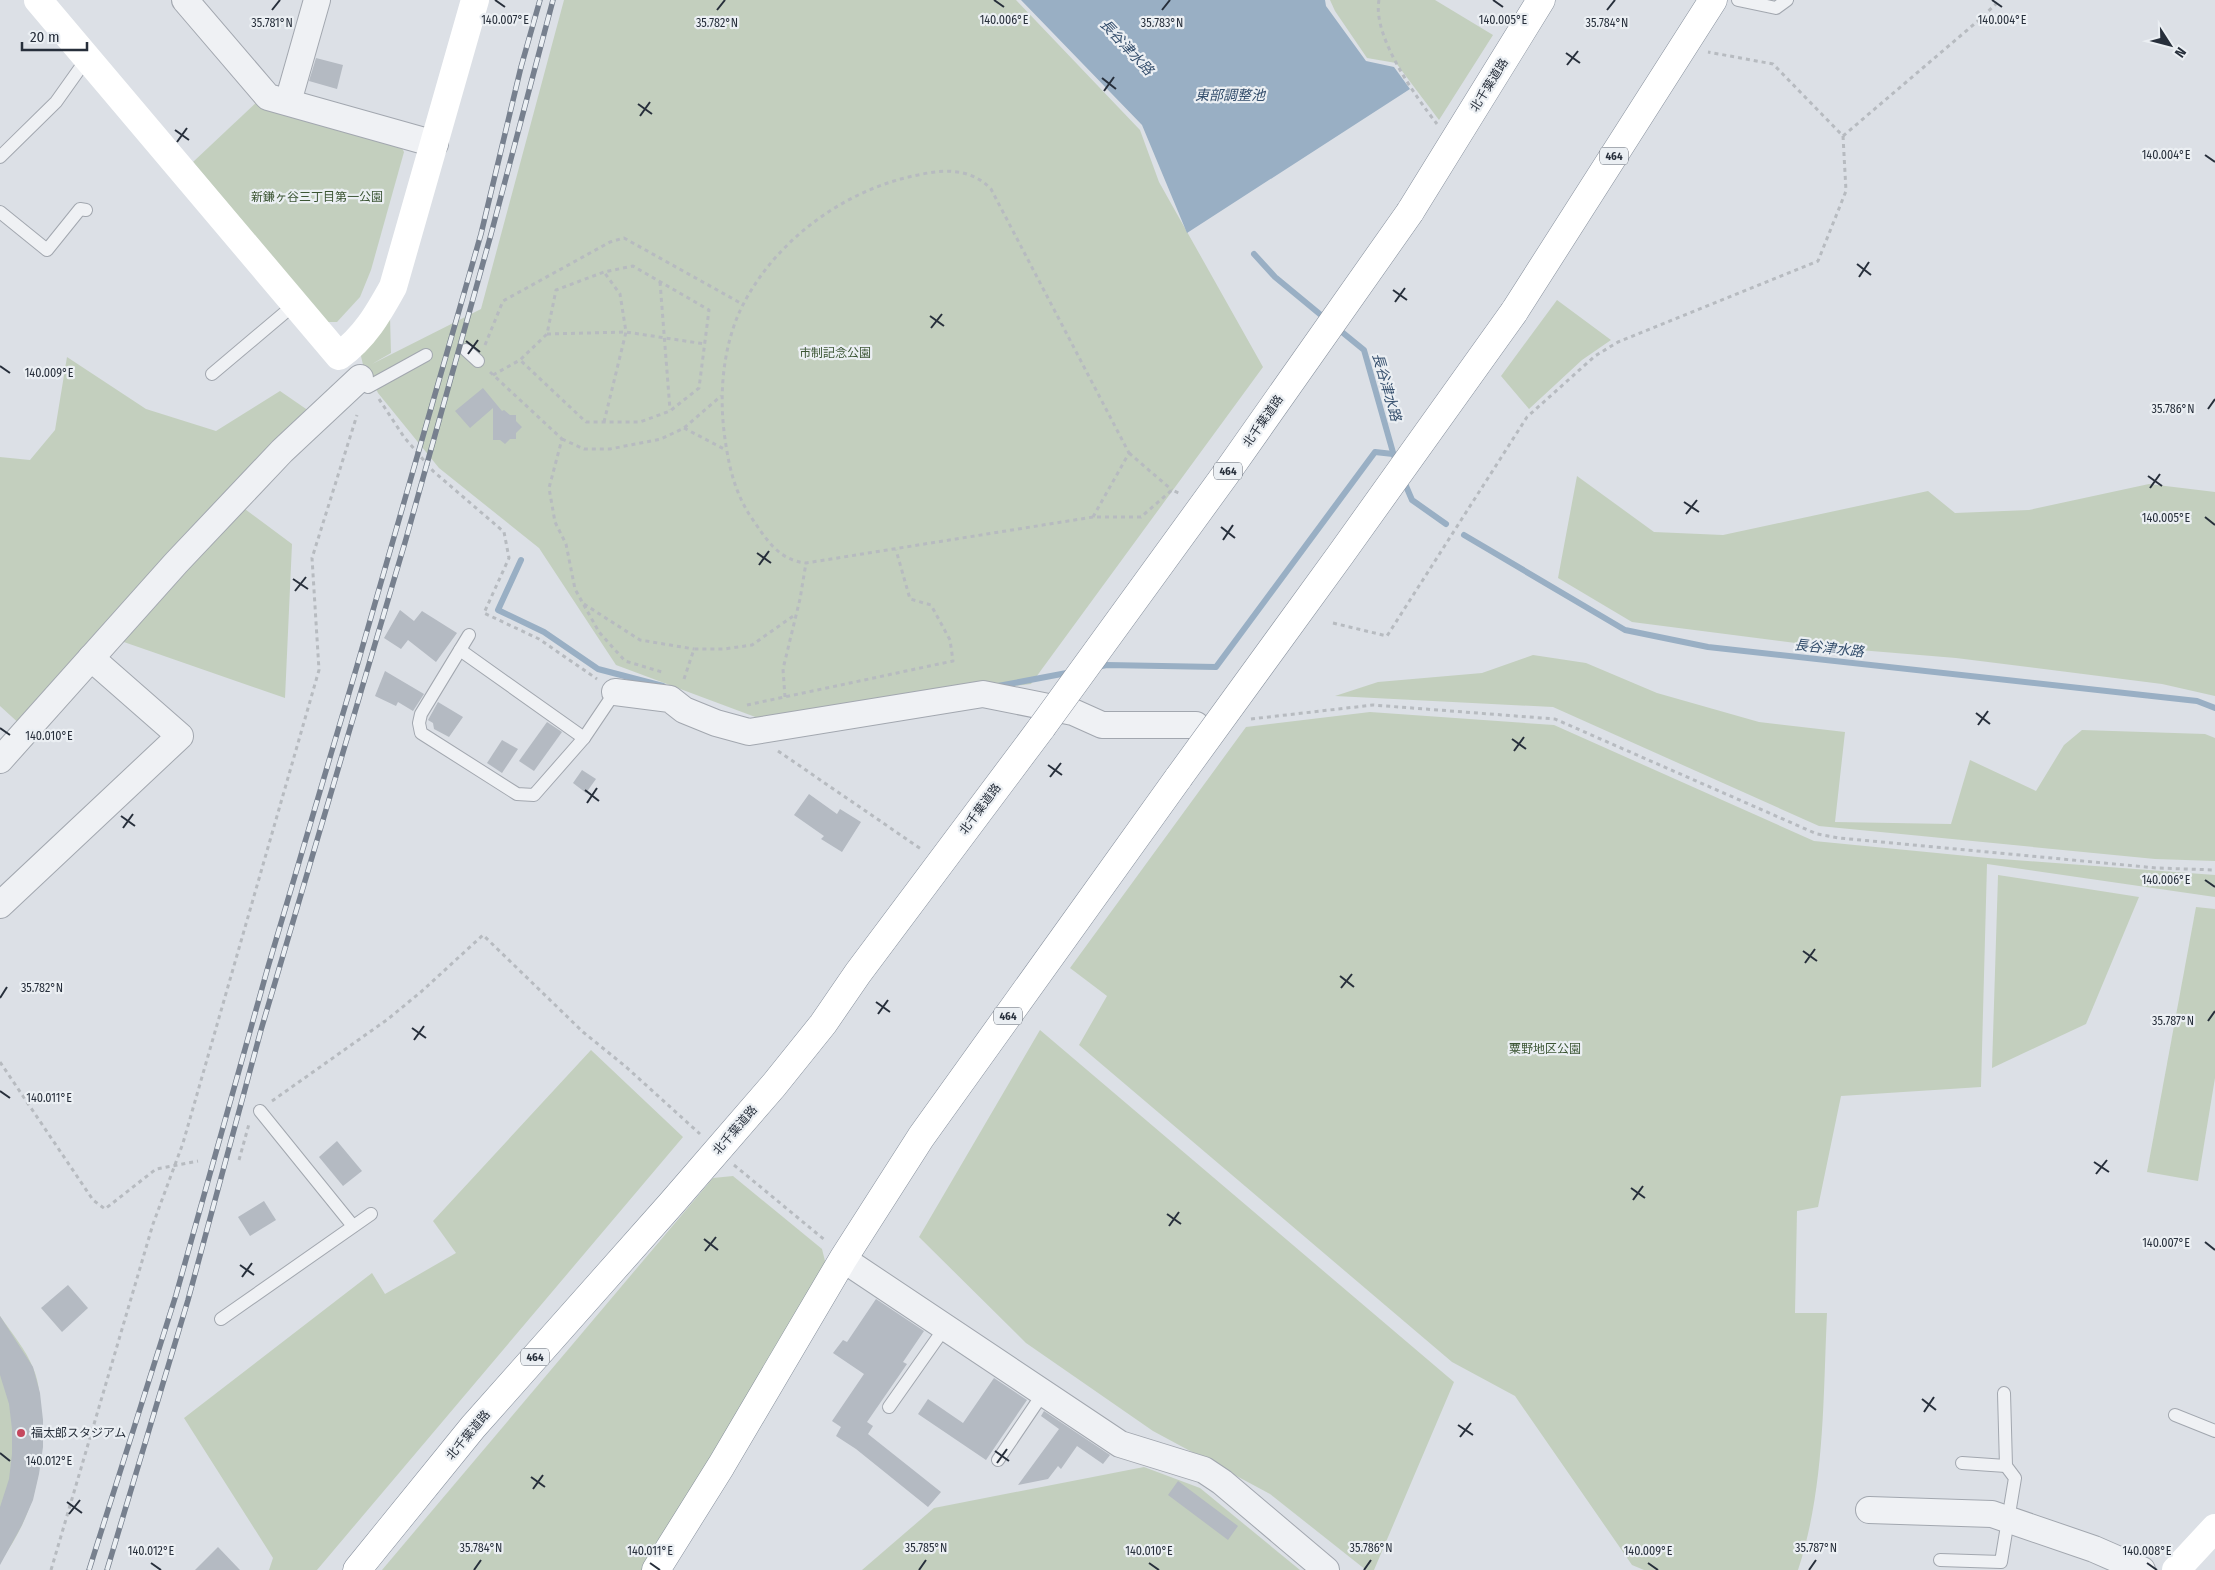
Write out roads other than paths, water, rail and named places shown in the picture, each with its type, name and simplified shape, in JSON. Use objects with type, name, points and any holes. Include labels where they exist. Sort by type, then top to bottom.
[{"type":"main road","points":[[38,0],[339,356],[364,335],[377,317],[393,287],[475,0]]},
{"type":"main road","name":"北千葉道路","points":[[357,1570],[473,1427],[774,1085],[823,1024],[858,973],[1042,727],[1225,474],[1410,212],[1541,0]]},
{"type":"main road","name":"464","points":[[656,1570],[721,1466],[844,1259],[921,1137],[1514,312],[1713,0]]},
{"type":"main road","points":[[2176,1570],[2215,1528]]},
{"type":"street","points":[[185,0],[268,96],[435,144]]},
{"type":"street","points":[[288,102],[317,0]]},
{"type":"street","points":[[0,760],[176,563],[282,451],[364,383],[339,356]]},
{"type":"street","points":[[0,905],[180,736],[91,658]]},
{"type":"street","points":[[615,692],[670,699],[684,710],[716,723],[749,732],[983,694],[1073,712],[1102,725],[1196,725]]},
{"type":"street","points":[[844,1259],[1120,1444],[1204,1470],[1222,1482],[1326,1570]]},
{"type":"street","points":[[1869,1510],[1992,1514],[2094,1549],[2142,1570]]},
{"type":"lane","points":[[1738,0],[1776,8],[1787,0]]},
{"type":"lane","points":[[0,157],[56,102],[88,57]]},
{"type":"lane","points":[[0,212],[47,250],[80,209],[86,210]]},
{"type":"lane","points":[[212,374],[296,304]]},
{"type":"lane","points":[[466,350],[478,361]]},
{"type":"lane","points":[[364,383],[426,355]]},
{"type":"lane","points":[[469,635],[421,714],[419,723],[421,732],[517,794],[534,795],[584,738],[615,692]]},
{"type":"lane","points":[[460,650],[584,738]]},
{"type":"lane","points":[[260,1111],[352,1226]]},
{"type":"lane","points":[[221,1319],[371,1214]]},
{"type":"lane","points":[[890,1407],[946,1326]]},
{"type":"lane","points":[[998,1460],[1044,1392]]},
{"type":"lane","points":[[1940,1560],[2001,1562],[2015,1478],[2006,1466],[2004,1393]]},
{"type":"lane","points":[[2175,1415],[2215,1431]]},
{"type":"lane","points":[[1962,1463],[2006,1466]]},
{"type":"water","name":"東部調整池","points":[[1021,0],[1325,0],[1326,6],[1366,61],[1394,67],[1410,89],[1187,233],[1142,125]]},
{"type":"waterway","name":"長谷津水路","points":[[1254,254],[1275,277],[1327,320]]},
{"type":"waterway","name":"長谷津水路","points":[[1337,328],[1364,350],[1394,456]]},
{"type":"waterway","points":[[1096,667],[1107,665],[1216,667],[1375,452],[1393,454]]},
{"type":"waterway","name":"長谷津水路","points":[[1403,479],[1412,500],[1446,524]]},
{"type":"waterway","name":"長谷津水路","points":[[1464,535],[1625,630],[1708,647],[2197,701],[2215,708]]},
{"type":"waterway","points":[[521,560],[498,610],[544,632],[598,669],[663,686]]},
{"type":"waterway","points":[[998,686],[1072,672]]},
{"type":"railway","points":[[89,1570],[176,1295],[268,967],[357,666],[481,234],[521,67],[540,0]]},
{"type":"railway","points":[[107,1570],[188,1300],[261,1030],[406,539],[490,238],[553,0]]},
{"type":"place","name":"福太郎スタジアム","points":[[21,1433]]},
{"type":"park label","name":"新鎌ヶ谷三丁目第一公園","points":[[317,197]]},
{"type":"park label","name":"市制記念公園","points":[[835,353]]},
{"type":"park label","name":"粟野地区公園","points":[[1545,1049]]}]
